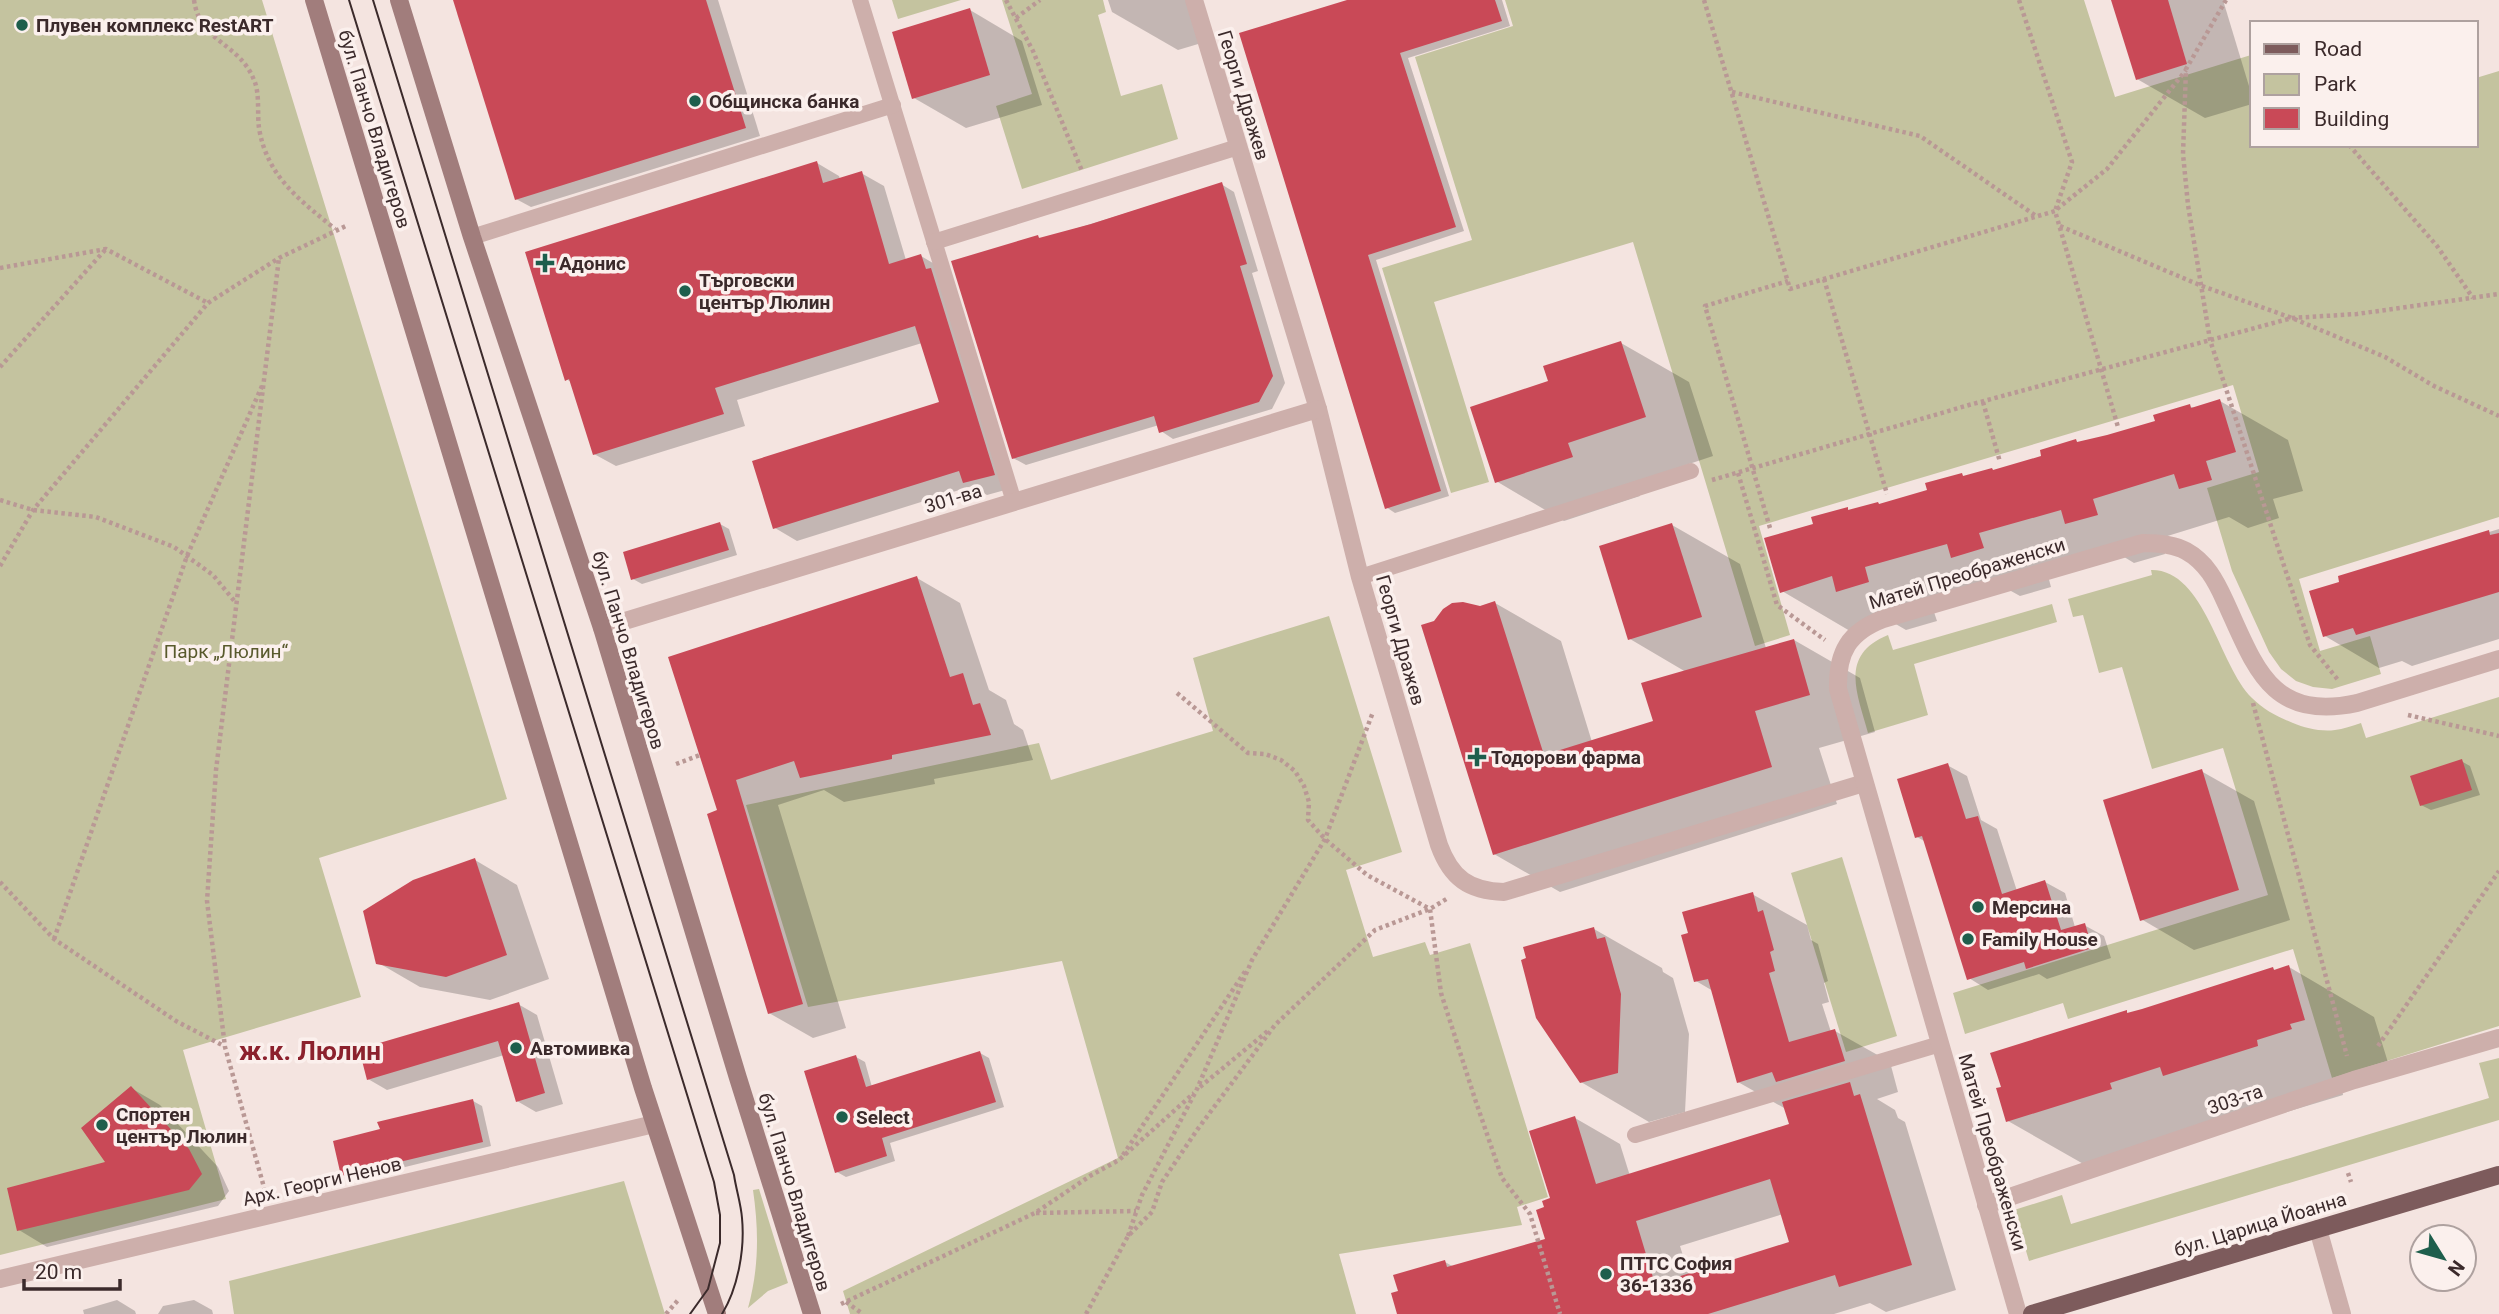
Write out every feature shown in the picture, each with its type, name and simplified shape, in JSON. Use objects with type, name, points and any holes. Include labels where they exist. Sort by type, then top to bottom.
[{"type":"main road","name":"бул. Панчо Владигеров","points":[[314,0],[654,1124],[717,1314]]},
{"type":"main road","name":"бул. Панчо Владигеров","points":[[399,0],[472,237],[602,628],[733,1065],[812,1314]]},
{"type":"main road","name":"бул. Царица Йоанна","points":[[2032,1314],[2499,1175]]},
{"type":"street","name":"Георги Дражев","points":[[1194,0],[1318,409],[1360,578],[1442,853],[1456,875],[1470,886]]},
{"type":"street","name":"301-ва","points":[[602,628],[1318,409]]},
{"type":"street","name":"Матей Преображенски","points":[[2018,1314],[1838,689],[1838,670],[1843,653],[1852,638],[1866,625],[1883,619],[2143,543],[2154,543],[2185,550],[2202,562],[2215,579],[2253,663],[2267,682],[2286,698],[2309,706],[2333,708],[2357,703],[2499,659]]},
{"type":"street","points":[[1470,886],[1504,892],[1864,783]]},
{"type":"street","name":"303-та","points":[[1986,1205],[2354,1080],[2499,1038]]},
{"type":"street","name":"Арх. Георги Ненов","points":[[0,1279],[654,1124]]},
{"type":"street","points":[[2318,1229],[2343,1314]]},
{"type":"lane","points":[[860,0],[1014,502]]},
{"type":"lane","points":[[472,237],[893,106]]},
{"type":"lane","points":[[934,242],[1238,147]]},
{"type":"lane","points":[[1360,578],[1690,471]]},
{"type":"lane","points":[[1635,1135],[1940,1044]]},
{"type":"path","points":[[194,0],[195,12],[206,31],[241,59],[255,81],[260,130],[267,158],[286,188],[336,229]]},
{"type":"path","points":[[1006,0],[1033,51],[1091,193]]},
{"type":"path","points":[[1015,19],[1040,0]]},
{"type":"path","points":[[1704,0],[1790,289],[2055,211],[2107,169],[2186,69],[2226,0]]},
{"type":"path","points":[[2019,0],[2072,162],[2055,211],[2118,427]]},
{"type":"path","points":[[2186,69],[2183,154],[2188,205],[2210,340],[2310,645],[2357,703],[2499,736]]},
{"type":"path","points":[[1732,92],[1920,136],[2037,216]]},
{"type":"path","points":[[2351,147],[2437,246],[2473,298]]},
{"type":"path","points":[[0,566],[33,510],[208,303],[279,258],[348,225]]},
{"type":"path","points":[[2060,225],[2202,286],[2292,318],[2385,357],[2434,386],[2499,416]]},
{"type":"path","points":[[0,268],[106,249],[208,303]]},
{"type":"path","points":[[0,367],[106,249]]},
{"type":"path","points":[[271,1215],[225,1047],[207,901],[216,770],[279,258]]},
{"type":"path","points":[[1824,279],[1886,494]]},
{"type":"path","points":[[1770,528],[1705,306],[1788,281]]},
{"type":"path","points":[[1690,471],[1713,481],[1983,402],[2292,318],[2357,314],[2499,294]]},
{"type":"path","points":[[54,939],[187,556],[265,379]]},
{"type":"path","points":[[1983,402],[2000,462]]},
{"type":"path","points":[[1738,473],[1777,605],[1843,653]]},
{"type":"path","points":[[0,500],[33,510],[96,517],[174,547],[213,575],[236,604]]},
{"type":"path","points":[[2253,663],[2253,704],[2354,1080]]},
{"type":"path","points":[[1177,693],[1248,753],[1265,754],[1282,760],[1295,771],[1309,802],[1308,820],[1325,839],[1367,875],[1430,909]]},
{"type":"path","points":[[1119,1160],[1252,960],[1325,839],[1373,710]]},
{"type":"path","points":[[676,764],[700,755]]},
{"type":"path","points":[[2354,1080],[2499,871]]},
{"type":"path","points":[[0,882],[54,939],[176,1021],[225,1047]]},
{"type":"path","points":[[863,1314],[844,1303],[1035,1213],[1119,1160],[1197,1089],[1275,1025],[1375,930],[1430,909],[1470,886]]},
{"type":"path","points":[[1430,909],[1441,993],[1470,1086],[1503,1178],[1530,1214],[1560,1314]]},
{"type":"path","points":[[1086,1314],[1128,1236],[1142,1195],[1197,1089],[1252,960]]},
{"type":"path","points":[[1128,1236],[1152,1212],[1163,1182],[1197,1130],[1275,1025]]},
{"type":"path","points":[[2348,1173],[2351,1182]]},
{"type":"path","points":[[1035,1213],[1136,1211]]},
{"type":"path","points":[[666,1314],[680,1299],[681,1305]]},
{"type":"green space","name":"Парк „Люлин“","points":[[0,0],[262,0],[507,799],[319,858],[361,997],[183,1050],[226,1199],[0,1255]]},
{"type":"green space","points":[[892,0],[961,0],[898,19]]},
{"type":"green space","points":[[1002,0],[1103,0],[1106,12],[1098,15],[1121,96],[1162,84],[1178,139],[1022,189],[996,106],[1032,94]]},
{"type":"green space","points":[[1505,0],[2084,0],[2115,97],[2250,55],[2250,147],[2478,147],[2478,77],[2499,71],[2499,517],[2299,579],[2320,651],[2370,636],[2381,674],[2332,689],[2313,687],[2296,681],[2281,669],[2269,652],[2232,571],[2207,488],[2259,472],[2233,385],[1759,526],[1790,635],[1755,646],[1633,242],[1434,302],[1489,482],[1451,493],[1382,268],[1472,240],[1415,57],[1513,26]]},
{"type":"green space","points":[[2151,570],[2169,574],[2185,585],[2198,602],[2240,683],[2252,698],[2271,713],[2298,725],[2330,730],[2361,723],[2366,738],[2499,697],[2499,1026],[2332,1078],[2293,949],[2068,1019],[2063,1003],[1965,1034],[1953,993],[2268,895],[2223,748],[2152,769],[2122,667],[2099,673],[2083,615],[2073,617],[2068,599],[2152,575]]},
{"type":"green space","points":[[2052,604],[2057,622],[1914,664],[1928,715],[1868,733],[1856,676],[1857,664],[1873,643],[1888,635],[1893,650]]},
{"type":"green space","points":[[1329,616],[1402,852],[1346,870],[1373,957],[1425,942],[1430,955],[1470,943],[1548,1197],[1517,1207],[1522,1225],[1339,1254],[1356,1314],[850,1314],[843,1291],[1118,1158],[1062,961],[808,1007],[746,805],[1039,743],[1051,780],[1213,731],[1193,658]]},
{"type":"green space","points":[[1842,857],[1897,1036],[1846,1052],[1791,873]]},
{"type":"green space","points":[[2499,1058],[2499,1120],[2029,1261],[2014,1210],[2062,1195],[2071,1224],[2489,1098],[2479,1063]]},
{"type":"green space","points":[[624,1181],[665,1314],[234,1314],[229,1281]]},
{"type":"green space","points":[[759,1189],[788,1283],[768,1291],[748,1308],[757,1249],[753,1190]]},
{"type":"building","points":[[453,0],[706,0],[746,128],[515,200]]},
{"type":"building","points":[[1347,0],[1495,0],[1502,21],[1400,53],[1456,227],[1368,255],[1441,491],[1385,509],[1239,33]]},
{"type":"building","points":[[2111,0],[2168,0],[2187,64],[2136,80]]},
{"type":"building","points":[[970,8],[990,75],[912,99],[892,32]]},
{"type":"building","points":[[817,161],[823,183],[862,171],[889,264],[921,254],[926,269],[931,268],[995,475],[963,483],[959,471],[773,529],[752,461],[939,402],[915,326],[715,388],[724,414],[593,455],[569,379],[565,381],[525,252]]},
{"type":"building","points":[[1222,182],[1247,264],[1240,266],[1273,376],[1259,402],[1159,433],[1154,416],[1012,459],[951,261],[1038,235],[1039,238],[1091,224]]},
{"type":"building","points":[[1621,341],[1646,417],[1568,443],[1573,457],[1495,483],[1470,407],[1548,381],[1543,366]]},
{"type":"building","points":[[2220,399],[2236,452],[2206,461],[2212,480],[2179,489],[2174,474],[2093,499],[2098,515],[2065,524],[2061,510],[1979,533],[1984,548],[1951,558],[1947,544],[1865,567],[1869,582],[1836,592],[1832,576],[1780,593],[1764,538],[1813,524],[1811,517],[1848,507],[1848,510],[1878,502],[1879,504],[1927,490],[1925,483],[1962,473],[1963,476],[1992,468],[1993,470],[2041,456],[2040,450],[2076,439],[2077,442],[2107,435],[2155,421],[2153,415],[2190,404],[2191,408]]},
{"type":"building","points":[[720,522],[729,550],[631,580],[623,552]]},
{"type":"building","points":[[1672,523],[1702,617],[1628,640],[1599,546]]},
{"type":"building","points":[[2489,530],[2490,535],[2499,533],[2499,592],[2356,635],[2353,628],[2323,637],[2309,591],[2339,582],[2338,576]]},
{"type":"building","points":[[917,576],[950,677],[963,673],[973,705],[980,703],[991,735],[892,755],[892,759],[800,778],[794,761],[736,780],[803,1004],[768,1014],[707,814],[717,810],[668,657]]},
{"type":"building","points":[[1495,601],[1544,755],[1653,721],[1641,683],[1794,639],[1810,695],[1755,711],[1772,767],[1493,855],[1421,625],[1434,621],[1443,609],[1452,603],[1463,602],[1480,606]]},
{"type":"building","points":[[2462,759],[2472,790],[2420,806],[2410,776]]},
{"type":"building","points":[[1948,763],[1966,819],[1978,816],[2002,894],[2045,880],[2061,930],[2085,923],[2092,948],[2026,969],[2024,962],[1967,980],[1922,836],[1915,838],[1897,779]]},
{"type":"building","points":[[2202,769],[2239,890],[2140,921],[2103,800]]},
{"type":"building","points":[[475,858],[507,955],[446,977],[376,964],[363,911],[413,880]]},
{"type":"building","points":[[1753,892],[1758,912],[1763,910],[1774,950],[1770,952],[1775,971],[1769,973],[1789,1042],[1835,1029],[1845,1061],[1776,1082],[1772,1072],[1737,1083],[1708,979],[1694,982],[1681,935],[1688,933],[1682,912]]},
{"type":"building","points":[[1594,927],[1597,939],[1605,937],[1621,994],[1618,1073],[1580,1083],[1536,1018],[1521,960],[1526,958],[1523,947]]},
{"type":"building","points":[[2289,965],[2305,1020],[2290,1024],[2292,1029],[2257,1040],[2258,1046],[2163,1076],[2160,1067],[2110,1083],[2112,1089],[2006,1122],[1996,1088],[2001,1087],[1990,1053],[2273,967],[2274,970]]},
{"type":"building","name":"Автомивка","points":[[519,1002],[545,1093],[516,1102],[498,1041],[367,1080],[359,1049]]},
{"type":"building","points":[[980,1051],[996,1102],[882,1138],[887,1156],[835,1173],[804,1071],[856,1055],[866,1087]]},
{"type":"building","points":[[1850,1082],[1854,1096],[1860,1094],[1912,1265],[1839,1287],[1835,1275],[1708,1314],[1397,1314],[1391,1293],[1398,1291],[1393,1275],[1445,1260],[1447,1267],[1545,1239],[1536,1210],[1544,1207],[1542,1201],[1550,1198],[1529,1131],[1575,1116],[1596,1184],[1789,1124],[1782,1102]],"holes":[[[1770,1179],[1789,1242],[1655,1284],[1636,1221]]]},
{"type":"building","points":[[131,1086],[189,1149],[202,1174],[189,1190],[17,1231],[7,1188],[105,1162],[81,1128]]},
{"type":"building","points":[[473,1099],[483,1142],[341,1176],[333,1141],[380,1129],[377,1122]]},
{"type":"tram line","points":[[349,0],[714,1182],[720,1215],[720,1243],[708,1289],[690,1314]]},
{"type":"tram line","points":[[373,0],[734,1175],[741,1213],[742,1242],[736,1280],[722,1314]]},
{"type":"place","name":"Плувен комплекс RestART","points":[[22,25]]},
{"type":"place","name":"Общинска банка","points":[[695,101]]},
{"type":"place","name":"Адонис","points":[[545,263]]},
{"type":"place","name":"Търговски център Люлин","points":[[685,291]]},
{"type":"place","name":"Тодорови фарма","points":[[1477,757]]},
{"type":"place","name":"Мерсина","points":[[1978,907]]},
{"type":"place","name":"Family House","points":[[1968,939]]},
{"type":"place","name":"Автомивка","points":[[516,1048]]},
{"type":"place","name":"Select","points":[[842,1117]]},
{"type":"place","name":"Спортен център Люлин","points":[[102,1125]]},
{"type":"place","name":"ПТТС София 36-1336","points":[[1606,1274]]},
{"type":"district","name":"ж.к. Люлин","points":[[310,1051]]}]
